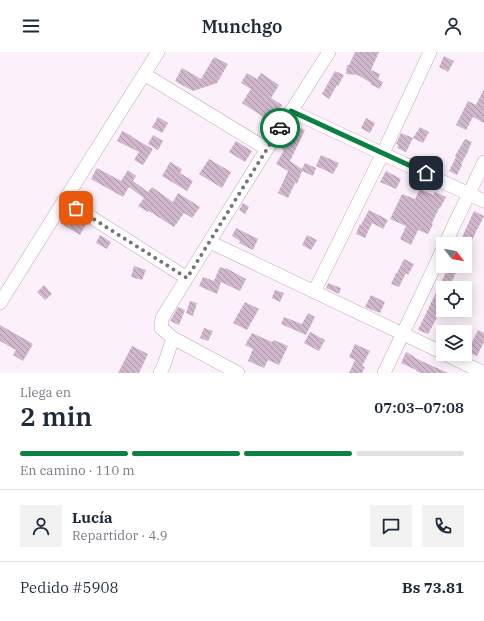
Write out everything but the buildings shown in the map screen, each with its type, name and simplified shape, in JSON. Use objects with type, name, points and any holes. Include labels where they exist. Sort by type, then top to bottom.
[{"type":"street","points":[[0,304],[158,52]]},
{"type":"street","points":[[238,373],[173,338],[161,328],[162,318],[291,111],[330,52]]},
{"type":"street","points":[[314,292],[383,153],[430,52]]},
{"type":"street","points":[[144,74],[267,149]]},
{"type":"street","points":[[291,111],[484,201]]},
{"type":"street","points":[[448,237],[484,162]]},
{"type":"street","points":[[64,200],[187,278]]},
{"type":"street","points":[[210,242],[436,350]]},
{"type":"street","points":[[384,373],[436,263]]},
{"type":"street","points":[[160,373],[173,338]]},
{"type":"street","points":[[459,361],[484,373]]},
{"type":"way so far","points":[[76,208],[187,278],[280,128]]},
{"type":"route","points":[[280,128],[291,111],[426,173]]}]
